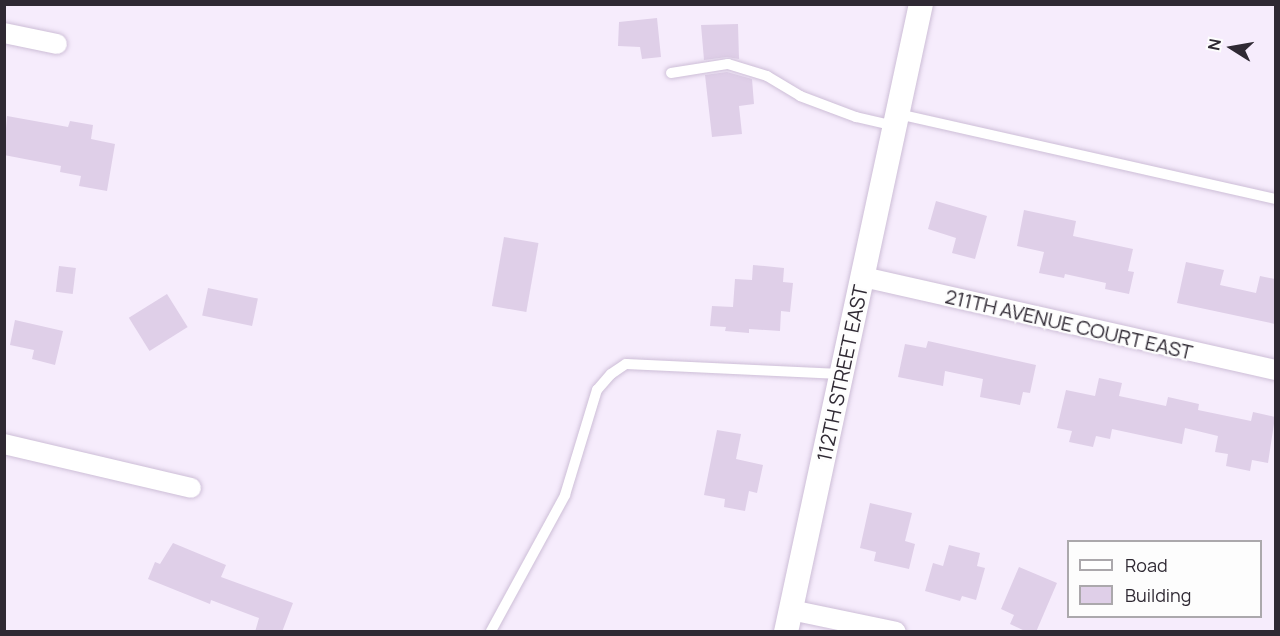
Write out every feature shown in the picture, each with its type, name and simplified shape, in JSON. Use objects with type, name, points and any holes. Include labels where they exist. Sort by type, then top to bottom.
[{"type":"street","name":"112TH STREET EAST","points":[[789,621],[921,4]]},
{"type":"street","points":[[4,33],[57,44]]},
{"type":"street","name":"211TH AVENUE COURT EAST","points":[[863,277],[1275,370]]},
{"type":"street","points":[[4,444],[191,488]]},
{"type":"street","points":[[789,621],[896,632]]},
{"type":"lane","points":[[671,73],[728,64],[767,76],[800,96],[846,113],[896,120],[1275,199]]},
{"type":"lane","points":[[491,631],[565,495],[597,390],[611,374],[626,364],[842,374]]},
{"type":"building","points":[[657,18],[661,57],[642,59],[640,47],[618,46],[619,22]]},
{"type":"building","points":[[738,24],[739,59],[727,57],[704,60],[701,25]]},
{"type":"building","points":[[727,72],[752,79],[754,104],[739,106],[742,134],[712,137],[705,75]]},
{"type":"building","points":[[7,116],[68,127],[70,121],[93,125],[91,139],[115,144],[107,191],[79,186],[81,176],[60,172],[61,166],[4,155]]},
{"type":"building","points":[[936,201],[987,216],[975,259],[952,253],[956,238],[928,229]]},
{"type":"building","points":[[1024,210],[1076,221],[1073,236],[1133,249],[1128,271],[1134,272],[1129,294],[1105,289],[1106,283],[1065,274],[1064,278],[1039,273],[1044,252],[1017,246]]},
{"type":"building","points":[[504,237],[538,243],[526,312],[492,306]]},
{"type":"building","points":[[1186,262],[1224,270],[1220,285],[1256,293],[1260,276],[1275,279],[1275,324],[1177,303]]},
{"type":"building","points":[[753,265],[784,268],[783,282],[793,283],[790,312],[781,311],[780,331],[749,329],[749,333],[725,331],[726,327],[710,326],[712,306],[733,307],[735,279],[752,280]]},
{"type":"building","points":[[59,266],[76,268],[73,294],[56,292]]},
{"type":"building","points":[[208,288],[258,299],[252,326],[202,315]]},
{"type":"building","points":[[167,294],[188,327],[150,351],[129,318]]},
{"type":"building","points":[[15,320],[63,331],[55,365],[32,359],[34,350],[10,345]]},
{"type":"building","points":[[928,341],[1036,365],[1030,393],[1023,392],[1020,405],[980,397],[983,379],[945,371],[943,386],[898,377],[905,344],[926,348]]},
{"type":"building","points":[[1099,378],[1122,383],[1119,396],[1166,406],[1168,397],[1199,404],[1198,410],[1251,421],[1253,412],[1275,417],[1268,463],[1252,460],[1250,471],[1226,466],[1228,454],[1215,452],[1218,436],[1185,428],[1182,444],[1112,429],[1110,439],[1096,436],[1093,447],[1069,442],[1072,431],[1057,428],[1066,390],[1095,396]]},
{"type":"building","points":[[717,430],[741,434],[736,459],[763,465],[757,493],[749,491],[745,511],[724,507],[725,499],[704,495]]},
{"type":"building","points":[[870,503],[912,513],[905,541],[915,544],[909,569],[874,561],[876,552],[860,548]]},
{"type":"building","points":[[173,543],[226,565],[221,577],[293,603],[282,632],[255,632],[259,618],[211,600],[210,604],[148,579],[155,562],[160,564]]},
{"type":"building","points":[[949,545],[980,553],[977,566],[985,568],[976,600],[962,596],[960,601],[925,591],[933,563],[943,566]]},
{"type":"building","points":[[1019,567],[1057,583],[1036,632],[1027,632],[1010,624],[1014,615],[1001,609]]}]
